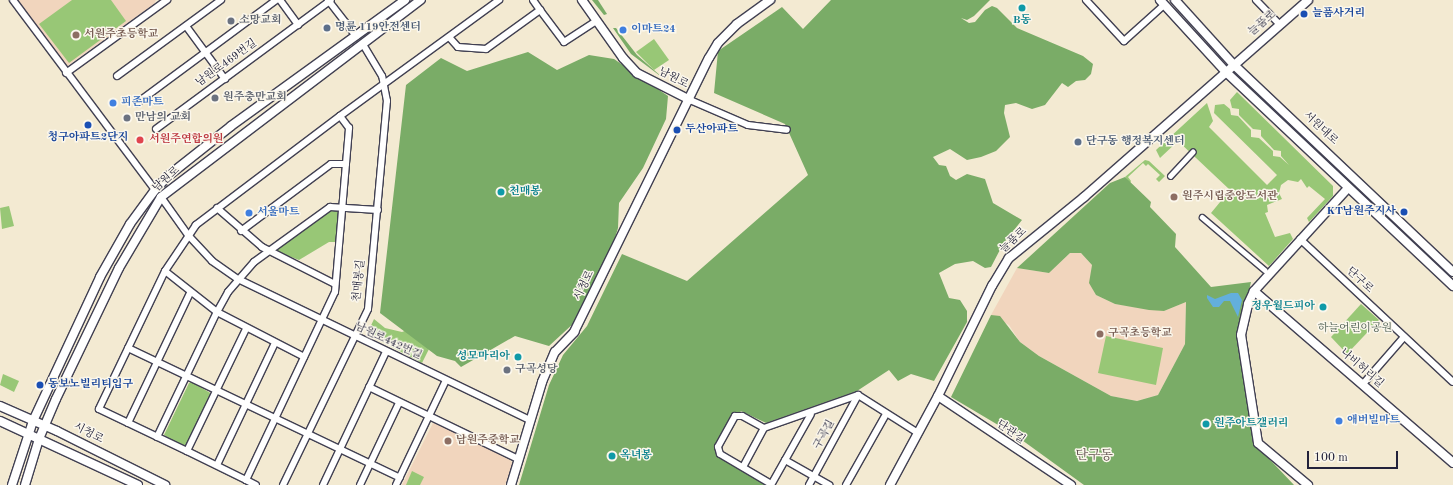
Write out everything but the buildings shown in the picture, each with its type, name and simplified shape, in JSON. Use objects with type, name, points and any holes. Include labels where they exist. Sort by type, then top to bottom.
[{"type":"street","name":"남원로","points":[[13,0],[155,190]]},
{"type":"street","points":[[66,72],[166,0]]},
{"type":"street","points":[[117,76],[221,0]]},
{"type":"street","name":"남원로469번길","points":[[137,103],[276,0]]},
{"type":"street","points":[[280,0],[298,25]]},
{"type":"street","name":"남원로469번길","points":[[156,129],[298,25],[329,0],[364,46]]},
{"type":"street","name":"남원로","points":[[12,485],[33,421],[100,277],[130,224],[155,190],[168,176],[231,126],[405,0]]},
{"type":"street","name":"남원로","points":[[25,485],[44,426],[119,268],[161,198],[364,46],[421,0]]},
{"type":"street","points":[[256,485],[99,409],[165,271],[196,224],[498,0]]},
{"type":"street","points":[[533,0],[564,42],[596,21]]},
{"type":"street","name":"남원로","points":[[582,0],[623,58],[638,73],[690,100],[748,125],[787,130]]},
{"type":"street","points":[[690,100],[718,43],[737,24],[770,0]]},
{"type":"street","points":[[1086,0],[1124,41],[1162,3]]},
{"type":"street","name":"서원대로","points":[[1174,0],[1234,65],[1453,272]]},
{"type":"street","points":[[1256,0],[1279,24]]},
{"type":"street","name":"늘품로","points":[[890,485],[938,396],[992,286],[1010,258],[1308,0]]},
{"type":"street","name":"서원대로","points":[[1162,3],[1226,72],[1453,286]]},
{"type":"street","points":[[449,37],[458,47],[486,49],[540,10]]},
{"type":"street","points":[[186,26],[225,79]]},
{"type":"street","name":"천매봉길","points":[[283,485],[368,309],[387,101],[382,76],[364,46]]},
{"type":"street","name":"시청로","points":[[511,485],[542,382],[555,352],[574,332],[690,100]]},
{"type":"street","points":[[246,480],[335,292],[349,128],[340,116]]},
{"type":"street","points":[[1170,176],[1192,152]]},
{"type":"street","points":[[241,231],[330,164],[346,164]]},
{"type":"street","points":[[1308,485],[1258,443],[1241,335],[1248,304],[1254,291],[1348,188]]},
{"type":"street","points":[[155,190],[161,198]]},
{"type":"street","name":"남원로442번길","points":[[161,198],[188,235],[212,261],[238,279],[322,322],[530,420]]},
{"type":"street","points":[[157,438],[217,312],[238,279],[268,251],[330,207],[378,210]]},
{"type":"street","points":[[217,208],[241,231],[268,251],[335,284]]},
{"type":"street","points":[[1202,217],[1265,270]]},
{"type":"street","name":"단구로","points":[[1300,239],[1453,382]]},
{"type":"street","points":[[165,271],[190,293],[217,312],[246,329],[304,357]]},
{"type":"street","name":"나비허리길","points":[[1254,291],[1453,463]]},
{"type":"street","points":[[128,423],[190,293]]},
{"type":"street","points":[[187,451],[246,329]]},
{"type":"street","points":[[1363,384],[1404,337]]},
{"type":"street","points":[[217,466],[275,343]]},
{"type":"street","points":[[128,348],[400,478]]},
{"type":"street","points":[[323,485],[386,352]]},
{"type":"street","points":[[396,485],[446,380]]},
{"type":"street","points":[[370,387],[518,459]]},
{"type":"street","points":[[858,395],[918,433]]},
{"type":"street","name":"구곡길","points":[[811,414],[771,485],[720,454],[718,447],[735,416],[742,416],[764,428],[811,414],[858,395]]},
{"type":"street","name":"구곡길","points":[[809,485],[858,395]]},
{"type":"street","name":"단관길","points":[[938,396],[1071,485]]},
{"type":"street","points":[[360,485],[399,402]]},
{"type":"street","name":"시청로","points":[[0,406],[165,485]]},
{"type":"street","points":[[846,485],[886,414]]},
{"type":"street","points":[[0,422],[39,438],[138,485]]},
{"type":"street","points":[[743,467],[764,428]]},
{"type":"street","points":[[785,460],[829,485]]},
{"type":"shaded area","name":"서원주초등학교","points":[[14,0],[156,0],[154,4],[67,66]]},
{"type":"shaded area","name":"구곡초등학교","points":[[1070,253],[1081,253],[1092,265],[1090,283],[1096,295],[1115,304],[1164,311],[1186,302],[1185,344],[1158,395],[1137,401],[1111,396],[1039,356],[1020,342],[1009,325],[991,315],[1017,268],[1049,273]]},
{"type":"shaded area","name":"남원주중학교","points":[[434,421],[510,460],[513,464],[505,485],[402,485]]},
{"type":"green space","name":"서원주초등학교","points":[[72,0],[111,0],[126,21],[69,63],[39,24]]},
{"type":"green space","points":[[592,0],[598,0],[607,14],[604,15]]},
{"type":"green space","points":[[831,0],[990,0],[974,16],[967,20],[961,18],[969,23],[975,22],[985,10],[992,6],[997,8],[1017,28],[1083,56],[1093,64],[1091,74],[1085,80],[1076,81],[1068,87],[1062,83],[1045,105],[1032,109],[1016,103],[1005,105],[1004,113],[1010,137],[996,151],[981,157],[967,160],[950,149],[933,157],[939,165],[946,166],[950,176],[956,180],[967,174],[985,179],[993,203],[1022,220],[1003,244],[991,267],[985,268],[973,261],[955,264],[939,273],[949,298],[960,300],[967,311],[967,322],[934,381],[911,374],[898,381],[889,370],[857,391],[766,423],[741,411],[716,445],[719,457],[766,483],[764,485],[519,485],[549,385],[563,355],[587,326],[622,254],[687,281],[808,175],[785,124],[714,93],[718,51],[782,7],[803,29]]},
{"type":"green space","points":[[613,28],[616,28],[637,55],[663,78],[631,54]]},
{"type":"green space","points":[[654,39],[669,60],[654,70],[636,52]]},
{"type":"green space","points":[[528,52],[557,70],[589,55],[614,59],[668,96],[666,119],[643,168],[619,203],[618,228],[612,248],[575,322],[549,346],[515,336],[461,367],[455,361],[437,356],[380,313],[406,85],[441,58],[467,71]]},
{"type":"green space","points":[[1237,92],[1333,186],[1333,196],[1309,222],[1307,218],[1325,199],[1309,186],[1307,188],[1301,179],[1298,182],[1288,180],[1281,185],[1279,193],[1282,199],[1267,205],[1268,212],[1265,213],[1275,237],[1290,233],[1293,239],[1269,266],[1211,213],[1230,190],[1178,141],[1160,158],[1156,150],[1207,103],[1213,121],[1209,127],[1267,185],[1277,175],[1214,113],[1215,105],[1224,104],[1230,109],[1231,115],[1238,116],[1251,130],[1251,137],[1259,138],[1273,151],[1273,156],[1280,157],[1289,165],[1281,156],[1281,151],[1274,150],[1261,136],[1261,130],[1253,129],[1239,115],[1239,109],[1232,108],[1230,100]]},
{"type":"green space","points":[[1145,160],[1149,161],[1165,176],[1159,182],[1156,179],[1160,175],[1148,164],[1146,166],[1143,163],[1128,177],[1131,181],[1130,183],[1125,177]]},
{"type":"green space","points":[[1125,177],[1151,202],[1150,207],[1176,234],[1175,247],[1211,287],[1251,282],[1239,335],[1253,442],[1294,485],[1084,485],[1015,435],[951,397],[991,315],[1000,316],[1020,342],[1039,356],[1111,396],[1137,401],[1158,395],[1185,344],[1186,302],[1164,311],[1115,304],[1096,295],[1089,283],[1092,265],[1081,253],[1070,253],[1049,273],[1017,268],[1110,183]]},
{"type":"green space","points":[[9,206],[14,226],[2,229],[0,208]]},
{"type":"green space","points":[[332,209],[339,212],[336,242],[329,242],[299,260],[275,251]]},
{"type":"green space","name":"하늘어린이공원","points":[[1361,304],[1379,320],[1347,354],[1331,337]]},
{"type":"green space","points":[[374,319],[385,328],[402,332],[418,326],[430,347],[422,363],[371,336],[369,330]]},
{"type":"green space","points":[[1106,336],[1163,348],[1156,385],[1098,373]]},
{"type":"green space","points":[[3,374],[19,381],[14,392],[0,385]]},
{"type":"green space","points":[[192,382],[212,394],[187,446],[184,447],[164,435],[189,383]]},
{"type":"green space","points":[[412,471],[424,477],[420,485],[406,485]]},
{"type":"water","points":[[1231,293],[1238,293],[1242,300],[1238,317],[1230,301],[1224,301],[1219,307],[1213,307],[1207,298],[1207,295],[1215,299]]},
{"type":"place","name":"B동","points":[[1022,8]]},
{"type":"place","name":"늘품사거리","points":[[1304,14]]},
{"type":"place","name":"소망교회","points":[[231,21]]},
{"type":"place","name":"명륜 119안전센터","points":[[327,28]]},
{"type":"place","name":"이마트24","points":[[623,30]]},
{"type":"place","name":"서원주초등학교","points":[[76,35]]},
{"type":"place","name":"원주충만교회","points":[[215,98]]},
{"type":"place","name":"피존마트","points":[[113,103]]},
{"type":"place","name":"만남의 교회","points":[[127,118]]},
{"type":"place","name":"청구아파트2단지","points":[[88,125]]},
{"type":"place","name":"두산아파트","points":[[677,130]]},
{"type":"place","name":"서원주연합의원","points":[[140,140]]},
{"type":"place","name":"단구동 행정복지센터","points":[[1078,142]]},
{"type":"place","name":"천매봉","points":[[501,192]]},
{"type":"place","name":"원주시립중앙도서관","points":[[1174,197]]},
{"type":"place","name":"KT남원주지사","points":[[1404,212]]},
{"type":"place","name":"서울마트","points":[[249,213]]},
{"type":"place","name":"정우월드피아","points":[[1323,307]]},
{"type":"place","name":"구곡초등학교","points":[[1100,334]]},
{"type":"place","name":"성모마리아","points":[[518,357]]},
{"type":"place","name":"구곡성당","points":[[507,370]]},
{"type":"place","name":"동보노빌리티입구","points":[[40,385]]},
{"type":"place","name":"애버빌마트","points":[[1339,421]]},
{"type":"place","name":"원주아트갤러리","points":[[1206,424]]},
{"type":"place","name":"남원주중학교","points":[[448,441]]},
{"type":"place","name":"옥녀봉","points":[[612,456]]},
{"type":"district","name":"단구동","points":[[1094,456]]}]
